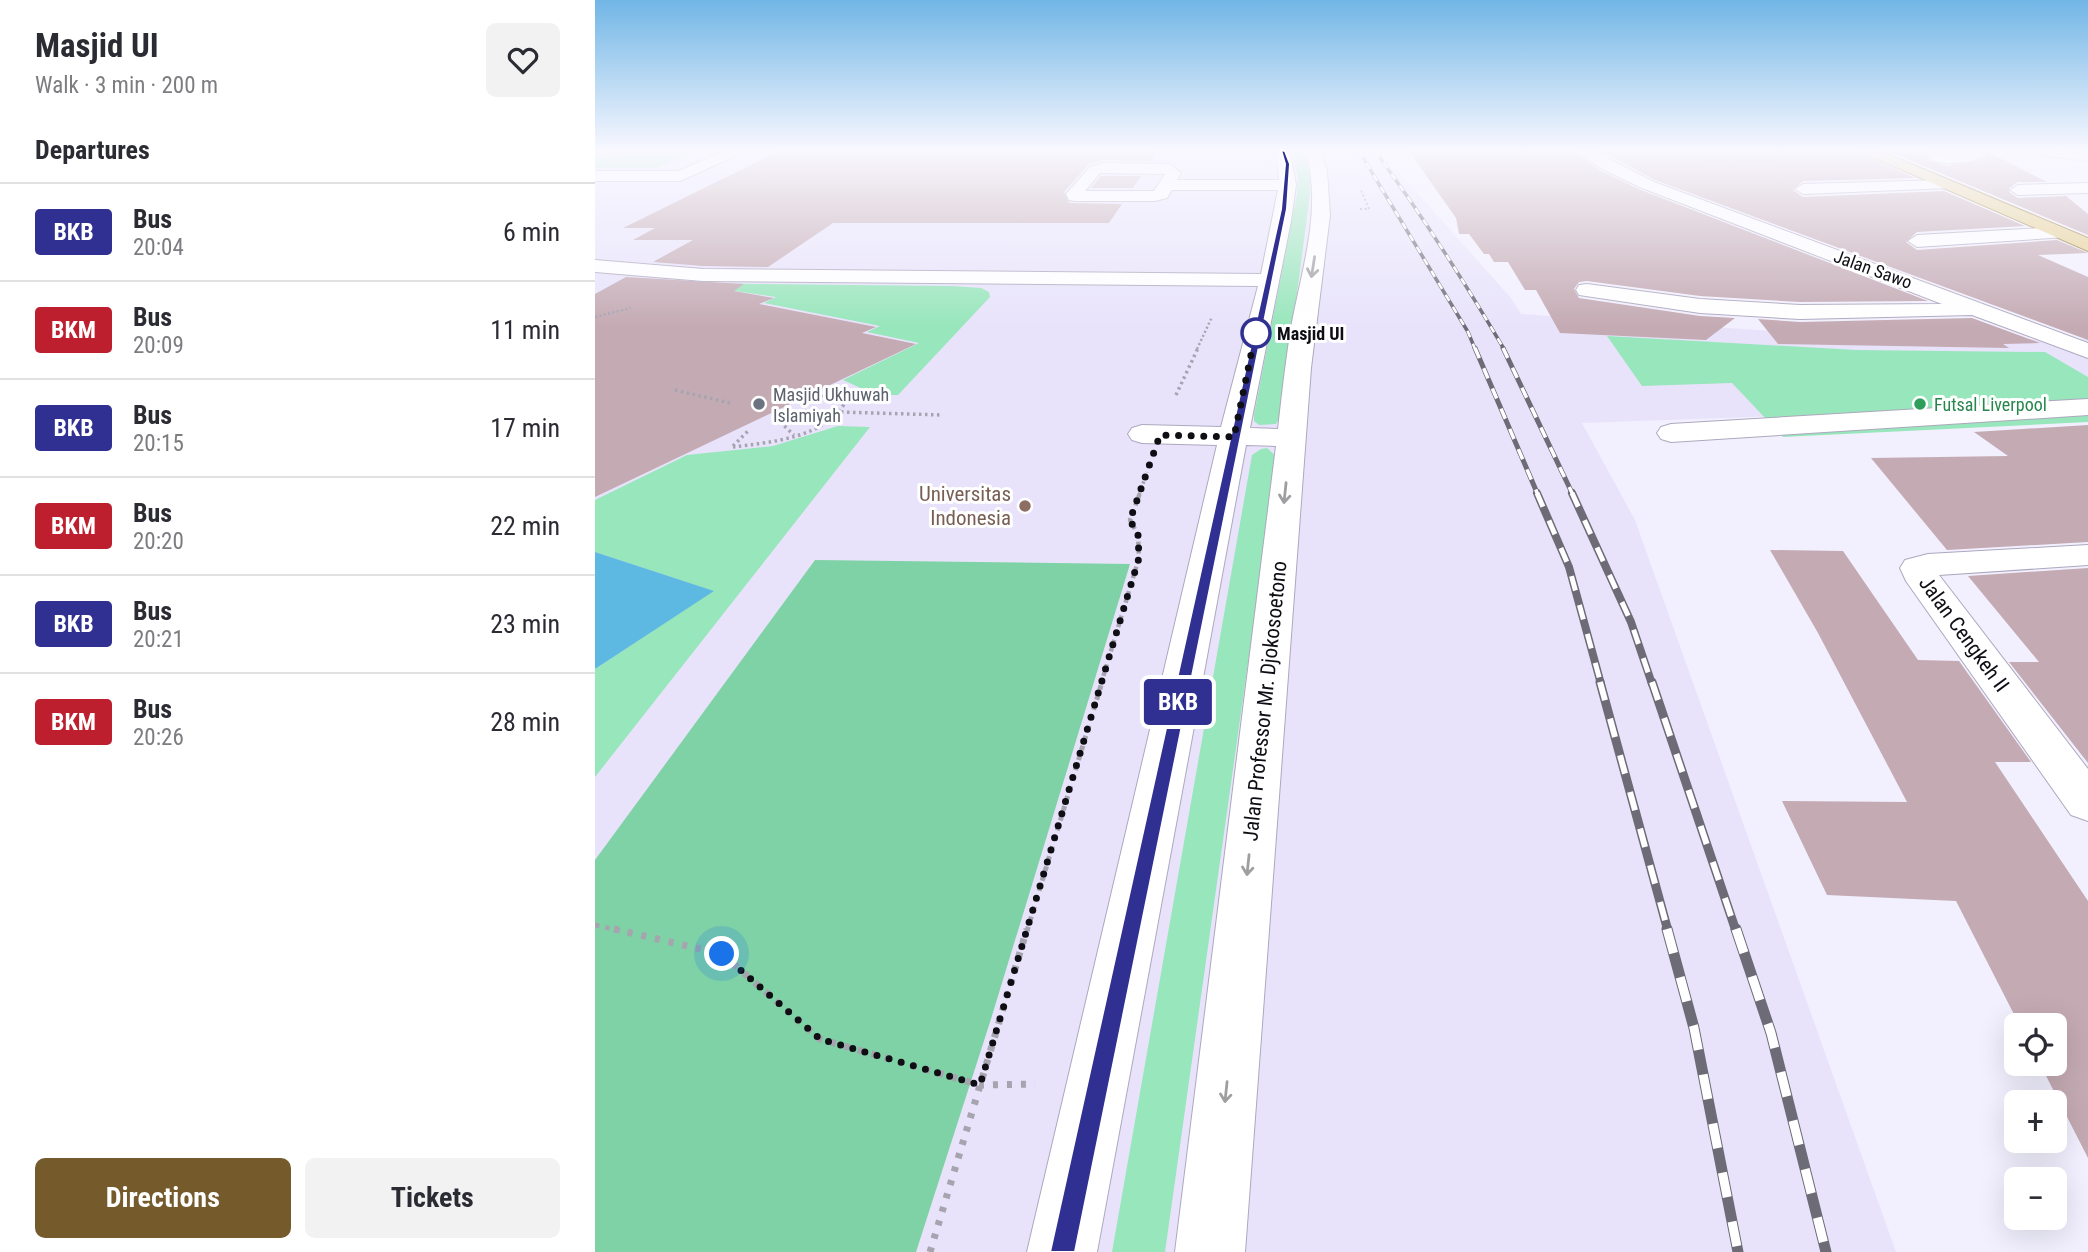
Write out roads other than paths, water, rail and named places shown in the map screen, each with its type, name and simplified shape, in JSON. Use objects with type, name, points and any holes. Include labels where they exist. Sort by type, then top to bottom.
[{"type":"main road","points":[[2003,209],[2088,246]]},
{"type":"street","points":[[1062,1252],[1234,437],[1238,298],[1277,209]]},
{"type":"street","name":"Jalan Professor Mr. Djokosoetono","points":[[1210,1252],[1291,438],[1304,325],[1322,209]]},
{"type":"street","name":"Jalan Sawo","points":[[1713,209],[2088,351]]},
{"type":"street","points":[[1917,241],[2059,233]]},
{"type":"street","points":[[595,266],[703,275],[1238,298]]},
{"type":"street","points":[[1587,290],[1700,306],[1800,312],[1981,310]]},
{"type":"street","points":[[1671,433],[2088,407]]},
{"type":"street","points":[[1151,435],[1291,438]]},
{"type":"street","name":"Jalan Cengkeh II","points":[[2088,555],[1927,565],[1918,568],[1919,573],[2088,803]]},
{"type":"water","points":[[595,552],[714,591],[595,669]]},
{"type":"railway","points":[[1394,209],[1468,332],[1475,349]]},
{"type":"railway","points":[[1416,209],[1504,349]]},
{"type":"railway","points":[[1475,348],[1538,495]]},
{"type":"railway","points":[[1503,348],[1573,495]]},
{"type":"railway","points":[[1537,493],[1569,567],[1601,684]]},
{"type":"railway","points":[[1572,493],[1631,622],[1652,684]]},
{"type":"railway","points":[[1600,682],[1668,931]]},
{"type":"railway","points":[[1652,682],[1736,931]]},
{"type":"railway","points":[[1667,929],[1694,1028],[1738,1252]]},
{"type":"railway","points":[[1736,929],[1771,1033],[1826,1252]]},
{"type":"place","name":"Masjid UI","points":[[1256,333]]},
{"type":"place","name":"Masjid Ukhuwah Islamiyah","points":[[759,404]]},
{"type":"place","name":"Futsal Liverpool","points":[[1920,404]]},
{"type":"place","name":"Universitas Indonesia","points":[[1025,506]]}]
